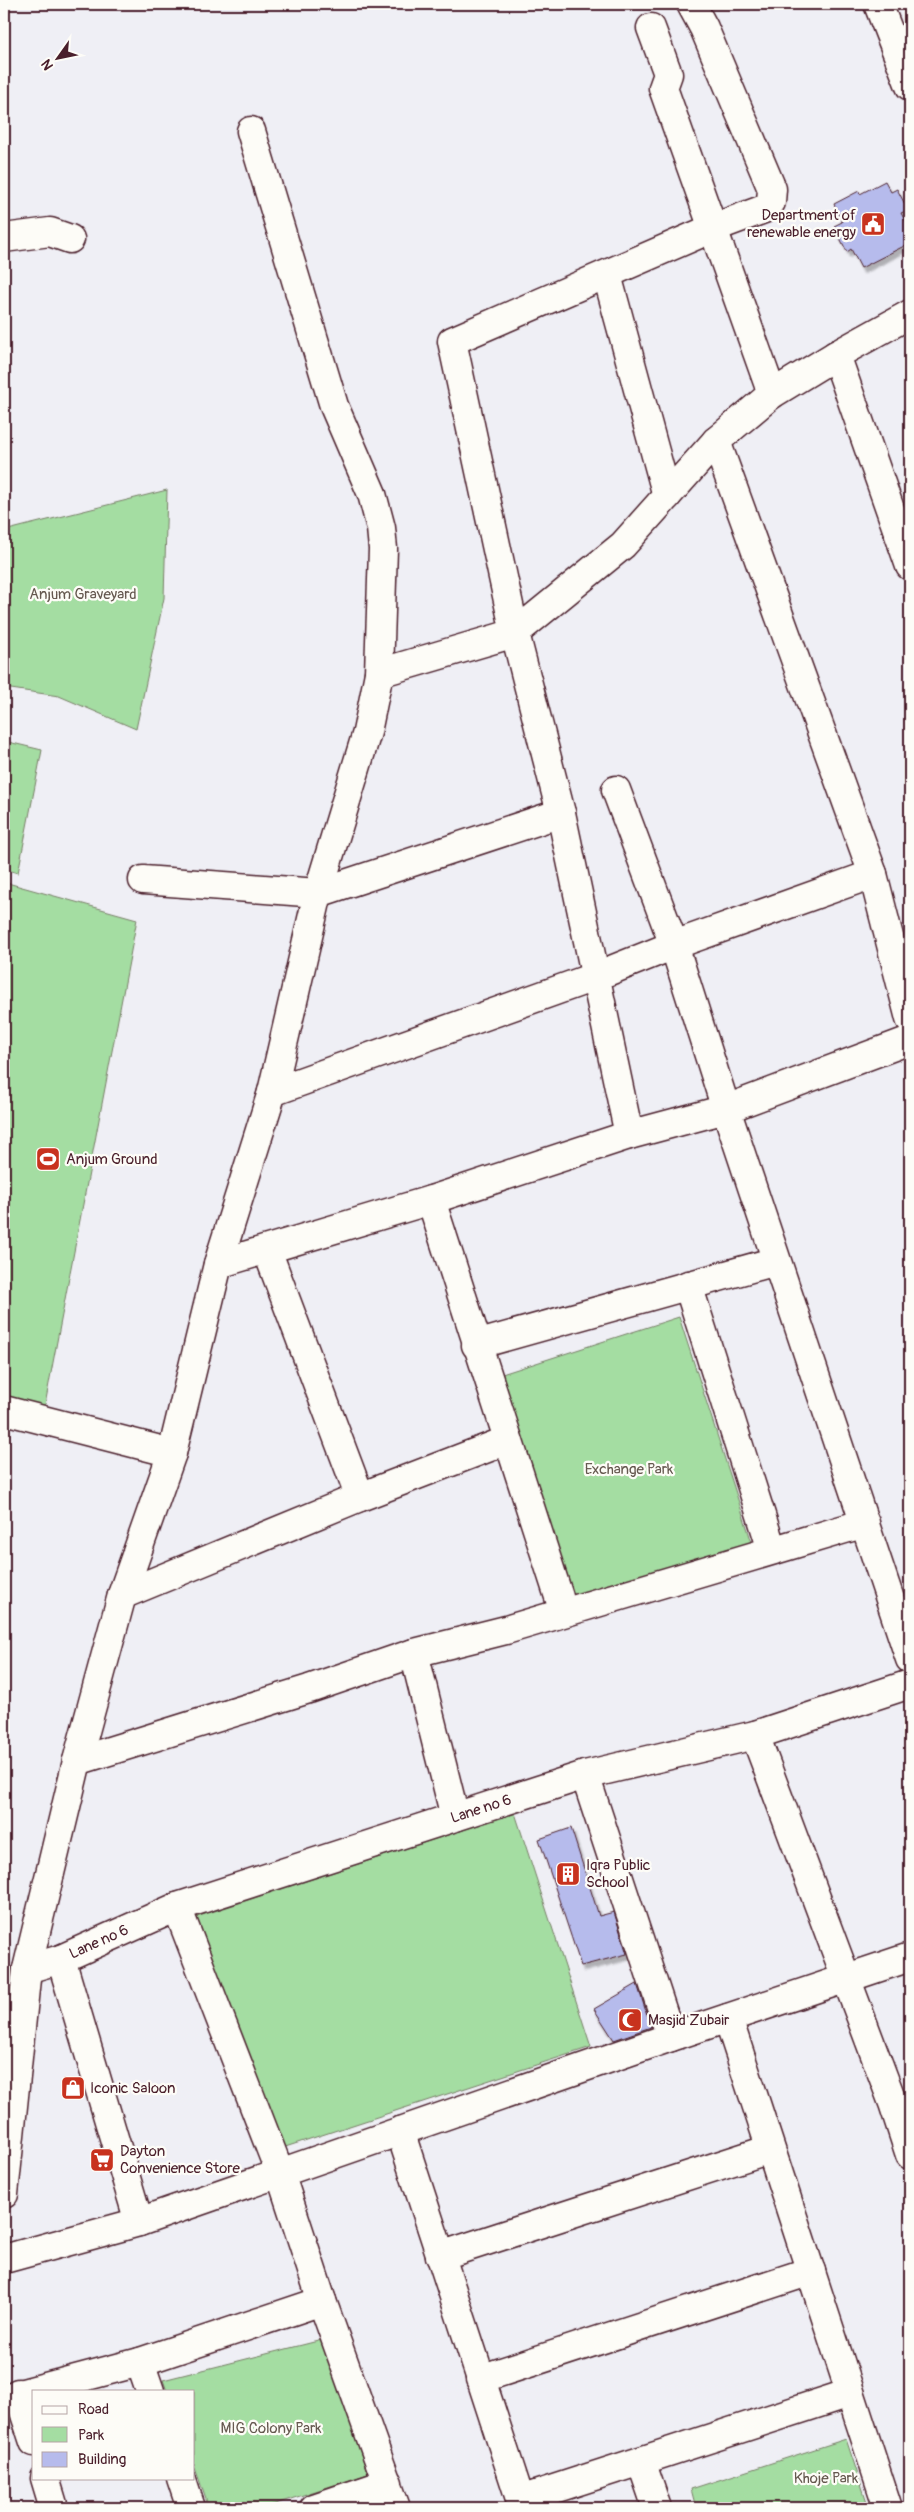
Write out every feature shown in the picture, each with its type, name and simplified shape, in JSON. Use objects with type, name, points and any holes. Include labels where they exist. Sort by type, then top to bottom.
[{"type":"street","points":[[629,1135],[561,814],[515,633],[452,341],[714,228],[764,209],[771,202],[772,189],[704,28],[691,4]]},
{"type":"street","points":[[878,4],[910,86]]},
{"type":"street","points":[[651,28],[668,74],[663,88],[772,394]]},
{"type":"street","points":[[4,2194],[27,1969],[76,1761],[122,1595],[172,1453],[218,1264],[272,1092],[318,893],[367,732],[380,673],[383,549],[381,528],[372,494],[334,406],[251,131]]},
{"type":"street","points":[[4,238],[50,232],[70,239]]},
{"type":"street","points":[[607,275],[667,496]]},
{"type":"street","points":[[380,673],[515,633],[623,544],[716,441],[772,394],[836,355],[910,314]]},
{"type":"street","points":[[836,355],[910,566]]},
{"type":"street","points":[[716,441],[873,874],[910,1019]]},
{"type":"street","points":[[616,790],[674,945],[776,1261],[910,1659]]},
{"type":"street","points":[[143,880],[318,893],[561,814]]},
{"type":"street","points":[[272,1092],[594,977],[674,945],[873,874]]},
{"type":"street","points":[[218,1264],[431,1200],[629,1135],[726,1109],[910,1040]]},
{"type":"street","points":[[431,1200],[476,1346],[558,1597]]},
{"type":"street","points":[[266,1250],[360,1497]]},
{"type":"street","points":[[476,1346],[776,1261]]},
{"type":"street","points":[[688,1286],[772,1550]]},
{"type":"street","points":[[4,1410],[172,1453]]},
{"type":"street","points":[[122,1595],[360,1497],[508,1440]]},
{"type":"street","points":[[76,1761],[309,1689],[414,1653],[506,1630],[865,1523]]},
{"type":"street","points":[[414,1653],[455,1817]]},
{"type":"street","name":"Lane no 6","points":[[27,1969],[61,1960],[177,1907],[585,1775],[755,1735],[910,1684]]},
{"type":"street","points":[[755,1735],[846,1977],[902,2101],[910,2155]]},
{"type":"street","points":[[585,1775],[671,2037]]},
{"type":"street","points":[[177,1907],[280,2173],[322,2301],[396,2508]]},
{"type":"street","points":[[4,2259],[139,2222],[671,2037],[910,1957]]},
{"type":"street","points":[[61,1960],[139,2222]]},
{"type":"street","points":[[728,2018],[888,2508]]},
{"type":"street","points":[[400,2131],[521,2504],[641,2461],[850,2393]]},
{"type":"street","points":[[440,2256],[770,2149]]},
{"type":"street","points":[[480,2379],[811,2272]]},
{"type":"street","points":[[32,2438],[11,2395],[140,2362],[322,2301]]},
{"type":"street","points":[[140,2362],[150,2390]]},
{"type":"street","points":[[641,2461],[657,2508]]},
{"type":"street","points":[[46,2480],[54,2508]]},
{"type":"street","points":[[182,2480],[191,2508]]},
{"type":"street","points":[[314,2508],[388,2483]]},
{"type":"green space","name":"Anjum Graveyard","points":[[167,490],[164,598],[136,729],[59,696],[4,688],[4,531]]},
{"type":"green space","points":[[4,741],[42,750],[18,873],[4,869]]},
{"type":"green space","name":"Anjum Ground","points":[[4,882],[137,919],[44,1410],[4,1398]]},
{"type":"green space","name":"Exchange Park","points":[[679,1317],[754,1549],[574,1607],[499,1375]]},
{"type":"green space","points":[[515,1813],[591,2047],[270,2152],[193,1918]]},
{"type":"green space","name":"MIG Colony Park","points":[[322,2340],[368,2474],[263,2508],[209,2508],[195,2468],[195,2390],[167,2390],[163,2380]]},
{"type":"green space","name":"Khoje Park","points":[[846,2439],[869,2508],[696,2508],[691,2489]]},
{"type":"building","name":"Department of renewable energy","points":[[885,181],[891,192],[897,189],[908,210],[901,213],[910,230],[910,243],[861,268],[851,249],[847,252],[834,226],[842,222],[834,204],[859,191],[860,194]]},
{"type":"building","name":"Iqra Public School","points":[[571,1828],[599,1916],[614,1912],[627,1954],[581,1966],[539,1839]]},
{"type":"building","name":"Masjid Zubair","points":[[637,1984],[651,2027],[614,2040],[594,2009]]},
{"type":"place","name":"Department of renewable energy","points":[[873,224]]},
{"type":"place","name":"Anjum Ground","points":[[48,1159]]},
{"type":"place","name":"Iqra Public School","points":[[568,1874]]},
{"type":"place","name":"Masjid Zubair","points":[[630,2020]]},
{"type":"place","name":"Iconic Saloon","points":[[73,2088]]},
{"type":"place","name":"Dayton Convenience Store","points":[[102,2160]]}]
